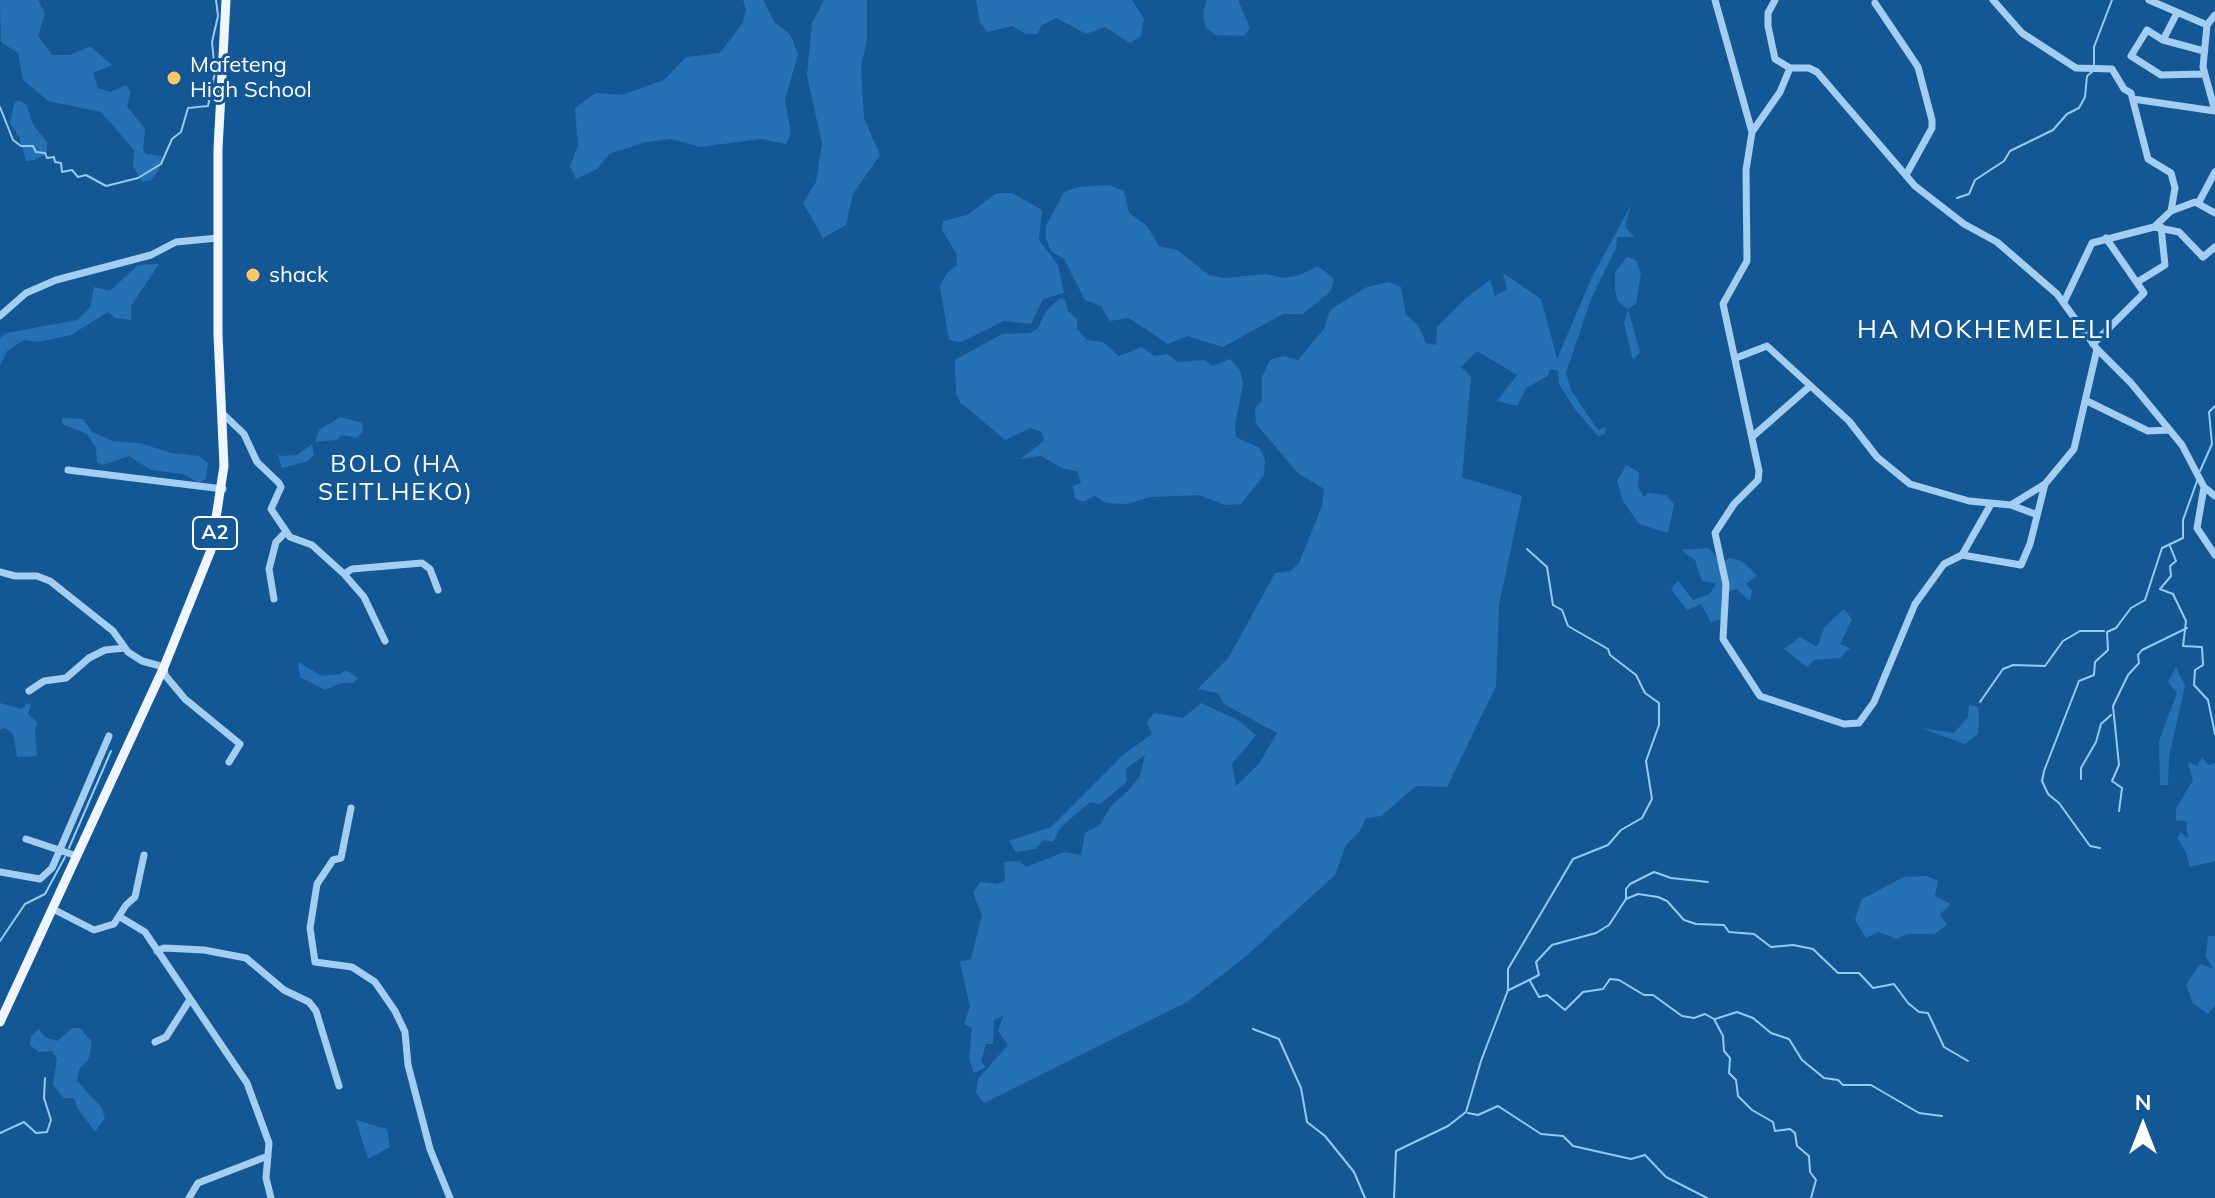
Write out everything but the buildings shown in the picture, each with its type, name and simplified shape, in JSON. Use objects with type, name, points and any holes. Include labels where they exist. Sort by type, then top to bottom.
[{"type":"main road","name":"A2","points":[[0,1022],[164,667],[211,550],[223,489],[218,238],[219,99],[226,0]]},
{"type":"street","points":[[1715,0],[1752,132],[1746,170],[1747,261],[1723,304],[1759,477],[1734,504],[1715,533],[1726,584],[1723,639],[1760,696],[1844,724],[1859,723],[1874,702],[1915,604],[1944,564],[1962,555],[1991,504]]},
{"type":"street","points":[[1775,0],[1768,13],[1771,51],[1782,65],[1817,72],[1906,175],[1941,209],[1997,242],[2064,302],[2095,346],[2169,430],[2204,487],[2215,496]]},
{"type":"street","points":[[1993,0],[2022,33],[2076,68],[2112,69],[2133,99],[2148,159],[2171,173],[2175,202],[2157,227]]},
{"type":"street","points":[[2149,0],[2210,29]]},
{"type":"street","points":[[1876,1],[1918,67],[1932,120],[1928,136],[1906,175]]},
{"type":"street","points":[[2163,40],[2177,13]]},
{"type":"street","points":[[2133,99],[2215,111],[2211,85],[2204,74],[2204,51],[2215,15]]},
{"type":"street","points":[[2204,51],[2163,40],[2147,30],[2131,56],[2161,75],[2204,74]]},
{"type":"street","points":[[1752,132],[1780,92],[1790,68]]},
{"type":"street","points":[[2171,211],[2199,202],[2215,172]]},
{"type":"street","points":[[2199,202],[2215,213]]},
{"type":"street","points":[[2064,302],[2092,243],[2157,227],[2186,237],[2203,257],[2215,247]]},
{"type":"street","points":[[2139,281],[2165,265],[2157,227]]},
{"type":"street","points":[[0,316],[26,293],[56,280],[140,259],[176,242],[218,238]]},
{"type":"street","points":[[2011,505],[2045,484],[2074,449],[2082,406],[2087,401],[2095,346],[2144,293],[2139,281],[2106,238]]},
{"type":"street","points":[[1736,358],[1767,346],[1849,421],[1877,457],[1910,484],[1954,498],[2011,505],[2035,514]]},
{"type":"street","points":[[1752,437],[1809,387]]},
{"type":"street","points":[[2087,401],[2148,431],[2169,430]]},
{"type":"street","points":[[221,412],[244,434],[252,457],[279,483],[281,487],[271,509],[285,533],[312,545],[344,574],[364,597],[385,641]]},
{"type":"street","points":[[68,470],[223,489]]},
{"type":"street","points":[[1962,555],[2021,565],[2030,544],[2035,514],[2045,484]]},
{"type":"street","points":[[2204,487],[2197,528],[2215,555]]},
{"type":"street","points":[[274,599],[269,569],[276,542],[285,533]]},
{"type":"street","points":[[344,574],[352,569],[422,563],[430,569],[438,590]]},
{"type":"street","points":[[0,572],[37,576],[50,581],[113,631],[125,648],[142,661],[164,667],[165,675],[185,699],[240,744],[229,762]]},
{"type":"street","points":[[29,691],[44,681],[66,678],[89,658],[105,650],[125,648]]},
{"type":"street","points":[[0,880],[4,872],[40,879],[52,868],[109,736]]},
{"type":"street","points":[[351,808],[341,858],[333,860],[317,884],[310,928],[315,962],[352,967],[375,982],[395,1011],[405,1032],[408,1065],[430,1149],[450,1198]]},
{"type":"street","points":[[26,839],[77,856]]},
{"type":"street","points":[[53,909],[94,930],[104,930],[120,917],[135,897],[144,855]]},
{"type":"street","points":[[120,917],[145,932],[247,1083],[269,1143],[266,1178],[271,1198]]},
{"type":"street","points":[[157,951],[164,948],[204,950],[246,958],[284,990],[309,1002],[316,1011],[339,1086]]},
{"type":"street","points":[[155,1042],[166,1037],[189,1001]]},
{"type":"street","points":[[189,1198],[198,1183],[268,1156]]},
{"type":"shaded area","points":[[0,0],[38,0],[45,14],[38,36],[52,55],[70,55],[90,46],[112,65],[93,73],[98,88],[110,92],[126,85],[131,93],[127,106],[145,129],[143,149],[146,154],[162,156],[159,170],[151,180],[142,182],[133,166],[134,150],[101,112],[48,101],[23,80],[18,53],[1,42]]},
{"type":"shaded area","points":[[743,0],[763,0],[775,23],[790,34],[798,54],[785,100],[791,134],[786,144],[761,139],[700,147],[671,139],[646,142],[609,154],[597,169],[576,179],[570,166],[578,146],[575,108],[596,93],[622,95],[664,80],[686,57],[720,53],[742,24],[746,9]]},
{"type":"shaded area","points":[[824,0],[867,0],[867,39],[861,67],[864,118],[880,155],[853,194],[846,225],[823,238],[803,203],[816,182],[822,144],[807,75],[812,23]]},
{"type":"shaded area","points":[[976,0],[1132,0],[1144,19],[1141,36],[1130,43],[1105,27],[1086,34],[1057,18],[1042,25],[1037,34],[1026,34],[1012,26],[987,32],[980,22]]},
{"type":"shaded area","points":[[1207,0],[1238,0],[1250,28],[1244,36],[1216,35],[1205,27],[1203,12]]},
{"type":"shaded area","points":[[18,100],[26,104],[34,126],[47,142],[47,154],[34,160],[26,161],[19,137],[10,123],[14,104]]},
{"type":"shaded area","points":[[1109,185],[1124,191],[1129,213],[1147,226],[1159,246],[1177,250],[1209,275],[1225,278],[1266,274],[1284,278],[1300,275],[1318,266],[1334,279],[1331,291],[1303,314],[1283,314],[1223,347],[1187,336],[1168,344],[1129,318],[1110,321],[1101,306],[1085,300],[1064,259],[1051,251],[1046,239],[1046,226],[1064,192],[1078,187]]},
{"type":"shaded area","points":[[997,193],[1012,193],[1042,210],[1039,240],[1058,265],[1064,293],[1043,299],[1031,324],[1004,321],[961,342],[949,340],[940,286],[947,273],[957,265],[956,253],[942,230],[943,221],[967,215]]},
{"type":"shaded area","points":[[1631,205],[1625,226],[1634,237],[1617,237],[1616,248],[1591,299],[1566,373],[1571,390],[1599,430],[1606,427],[1605,434],[1598,436],[1574,408],[1559,384],[1558,371],[1550,369],[1548,376],[1526,388],[1517,406],[1497,401],[1517,375],[1477,351],[1461,367],[1471,377],[1462,477],[1522,496],[1499,605],[1496,686],[1447,787],[1416,786],[1381,816],[1366,818],[1360,831],[1346,845],[1335,875],[1244,958],[1187,1002],[984,1103],[976,1093],[978,1079],[1008,1045],[998,1031],[1003,1016],[994,1020],[993,1044],[986,1044],[981,1062],[986,1067],[974,1073],[969,1059],[972,1028],[964,1024],[970,1007],[960,962],[971,959],[982,915],[973,893],[980,882],[997,884],[1005,880],[1004,862],[1019,861],[1026,867],[1064,852],[1081,855],[1085,833],[1100,825],[1110,807],[1140,776],[1145,755],[1126,769],[1127,782],[1100,804],[1090,802],[1061,827],[1053,842],[1043,840],[1036,849],[1016,852],[1009,841],[1051,827],[1123,755],[1152,734],[1147,722],[1154,713],[1183,718],[1201,703],[1238,720],[1256,735],[1232,764],[1236,786],[1259,764],[1277,733],[1224,704],[1218,693],[1198,689],[1229,657],[1275,573],[1291,571],[1299,563],[1322,506],[1324,489],[1298,473],[1256,424],[1255,408],[1262,401],[1262,377],[1270,360],[1283,356],[1298,360],[1324,329],[1330,310],[1367,287],[1388,282],[1401,287],[1406,315],[1418,325],[1426,343],[1436,345],[1437,327],[1464,300],[1490,280],[1495,296],[1507,289],[1503,273],[1541,299],[1557,359],[1592,277]]},
{"type":"shaded area","points":[[1627,257],[1636,260],[1641,274],[1636,304],[1628,309],[1618,302],[1615,290],[1615,272]]},
{"type":"shaded area","points":[[159,264],[131,306],[131,320],[115,318],[108,312],[71,335],[38,342],[24,340],[7,351],[0,366],[0,338],[6,333],[77,320],[90,307],[94,287],[110,291],[138,265]]},
{"type":"shaded area","points":[[1060,298],[1065,299],[1068,311],[1077,319],[1077,329],[1087,340],[1103,342],[1119,356],[1142,347],[1154,356],[1167,354],[1178,362],[1204,360],[1213,366],[1230,359],[1240,370],[1243,384],[1235,425],[1236,437],[1260,448],[1265,460],[1264,475],[1241,504],[1225,505],[1199,495],[1150,497],[1128,504],[1106,503],[1095,496],[1083,502],[1075,498],[1073,486],[1081,483],[1077,471],[1064,469],[1041,456],[1020,459],[1044,441],[1042,432],[1031,428],[1005,440],[960,402],[956,393],[955,360],[1002,334],[1030,333],[1038,328],[1046,311]]},
{"type":"shaded area","points":[[1628,309],[1640,352],[1633,360],[1624,323]]},
{"type":"shaded area","points":[[341,417],[362,423],[363,431],[357,438],[342,435],[336,440],[315,442],[320,429]]},
{"type":"shaded area","points":[[62,418],[83,419],[92,432],[113,441],[140,443],[171,453],[199,456],[208,463],[206,479],[199,483],[183,474],[151,470],[129,456],[103,465],[97,462],[96,448],[87,434],[62,424]]},
{"type":"shaded area","points":[[312,444],[314,455],[308,461],[282,468],[277,452],[280,456],[297,455]]},
{"type":"shaded area","points":[[1626,465],[1639,472],[1638,487],[1644,497],[1648,493],[1666,495],[1674,504],[1668,533],[1639,524],[1623,501],[1617,481]]},
{"type":"shaded area","points":[[1709,548],[1721,564],[1729,558],[1742,561],[1757,576],[1746,584],[1752,591],[1750,601],[1736,589],[1721,595],[1721,619],[1711,622],[1701,604],[1687,610],[1671,589],[1678,581],[1693,600],[1710,594],[1716,583],[1702,581],[1695,560],[1681,550]]},
{"type":"shaded area","points":[[1844,609],[1852,619],[1840,644],[1850,648],[1840,658],[1814,660],[1807,667],[1784,649],[1800,637],[1817,647],[1824,628]]},
{"type":"shaded area","points":[[298,662],[322,676],[340,674],[346,670],[358,678],[353,683],[341,683],[325,690],[300,677]]},
{"type":"shaded area","points":[[2176,667],[2185,686],[2169,757],[2168,785],[2160,785],[2159,741],[2177,693],[2168,682]]},
{"type":"shaded area","points":[[0,703],[21,709],[27,703],[31,705],[28,714],[38,723],[35,729],[37,756],[17,757],[13,733],[5,728],[0,730]]},
{"type":"shaded area","points":[[1969,705],[1978,707],[1978,734],[1965,744],[1921,728],[1954,733],[1968,717]]},
{"type":"shaded area","points":[[2202,757],[2208,765],[2215,763],[2215,861],[2190,867],[2186,852],[2177,838],[2181,832],[2188,839],[2186,821],[2176,820],[2176,809],[2193,780],[2188,762],[2197,766]]},
{"type":"shaded area","points":[[1927,876],[1938,881],[1935,896],[1951,904],[1940,914],[1947,925],[1934,934],[1907,934],[1897,939],[1878,932],[1866,938],[1855,920],[1862,899],[1904,877]]},
{"type":"shaded area","points":[[2208,936],[2215,936],[2215,1005],[2208,1014],[2193,1003],[2186,985],[2200,964],[2213,969],[2206,957]]},
{"type":"shaded area","points":[[72,1028],[80,1028],[92,1042],[89,1058],[79,1070],[77,1081],[101,1107],[105,1118],[95,1132],[74,1098],[64,1098],[53,1085],[57,1059],[52,1051],[39,1052],[30,1045],[31,1036],[39,1029],[45,1037],[57,1041]]},
{"type":"shaded area","points":[[356,1120],[387,1129],[390,1147],[368,1159]]},
{"type":"waterway","points":[[0,107],[13,140],[21,146],[33,146],[36,152],[45,153],[47,158],[54,157],[55,162],[61,163],[62,172],[72,170],[78,177],[86,175],[106,186],[138,178],[161,164],[172,139],[181,132],[188,108],[208,106],[215,72],[212,42],[218,16],[216,0]]},
{"type":"waterway","points":[[2094,67],[2094,47],[2112,0]]},
{"type":"waterway","points":[[1957,198],[1969,194],[1975,180],[2004,161],[2010,151],[2053,130],[2067,114],[2079,108],[2085,97],[2087,76],[2092,72]]},
{"type":"waterway","points":[[2200,471],[2212,444],[2209,412],[2215,406]]},
{"type":"waterway","points":[[2100,848],[2090,846],[2059,803],[2048,794],[2042,781],[2044,771],[2079,681],[2094,675],[2095,662],[2108,650],[2107,632],[2116,628],[2131,608],[2145,600],[2162,548],[2183,538],[2183,520],[2197,481]]},
{"type":"waterway","points":[[2170,546],[2176,561],[2170,566],[2171,576],[2160,589],[2173,594],[2186,621],[2183,646],[2202,647],[2203,665],[2195,670],[2194,685],[2208,700],[2215,734]]},
{"type":"waterway","points":[[1394,1198],[1396,1151],[1448,1126],[1466,1112],[1481,1061],[1508,990],[1508,969],[1573,859],[1608,845],[1621,830],[1642,818],[1652,799],[1646,761],[1659,725],[1659,703],[1645,693],[1636,675],[1610,655],[1608,649],[1568,626],[1562,610],[1553,605],[1547,567],[1527,549]]},
{"type":"waterway","points":[[2119,811],[2122,788],[2112,781],[2119,765],[2113,706],[2128,675],[2139,663],[2138,655],[2142,650],[2187,628]]},
{"type":"waterway","points":[[1980,702],[2003,669],[2013,665],[2045,666],[2063,641],[2080,631],[2104,631]]},
{"type":"waterway","points":[[2081,779],[2081,768],[2096,742],[2101,724],[2111,715]]},
{"type":"waterway","points":[[69,848],[111,751]]},
{"type":"waterway","points":[[0,941],[25,904],[45,894],[65,857]]},
{"type":"waterway","points":[[1509,990],[1539,975],[1536,962],[1552,945],[1596,933],[1609,925],[1626,899],[1626,889],[1630,884],[1654,872],[1671,878],[1708,882]]},
{"type":"waterway","points":[[1626,899],[1638,894],[1658,897],[1667,901],[1684,920],[1696,924],[1724,925],[1729,932],[1754,934],[1771,947],[1793,945],[1813,949],[1838,973],[1859,973],[1873,988],[1894,984],[1908,1003],[1919,1012],[1928,1013],[1944,1047],[1968,1061]]},
{"type":"waterway","points":[[1530,981],[1539,997],[1547,995],[1565,1010],[1583,992],[1603,989],[1610,979],[1619,980],[1644,995],[1653,995],[1682,1016],[1694,1018],[1705,1014],[1714,1019],[1723,1036],[1724,1051],[1730,1058],[1729,1073],[1736,1080],[1738,1096],[1752,1110],[1773,1122],[1775,1131],[1790,1129],[1795,1133],[1797,1146],[1809,1156],[1810,1172],[1816,1180],[1811,1198]]},
{"type":"waterway","points":[[1715,1019],[1737,1012],[1753,1018],[1771,1033],[1789,1039],[1802,1060],[1824,1078],[1838,1080],[1843,1085],[1871,1085],[1919,1113],[1942,1116]]},
{"type":"waterway","points":[[1253,1029],[1279,1039],[1301,1088],[1307,1122],[1325,1136],[1354,1172],[1365,1198]]},
{"type":"waterway","points":[[0,1133],[24,1122],[36,1133],[47,1132],[51,1120],[44,1098],[45,1078]]},
{"type":"waterway","points":[[1468,1113],[1478,1115],[1498,1106],[1541,1134],[1563,1136],[1573,1146],[1631,1159],[1645,1155],[1666,1177],[1707,1198]]},
{"type":"place","name":"Mafeteng High School","points":[[174,78]]},
{"type":"place","name":"shack","points":[[253,275]]},
{"type":"district","name":"HA MOKHEMELELI","points":[[1985,330]]},
{"type":"district","name":"BOLO (HA SEITLHEKO)","points":[[396,479]]}]
